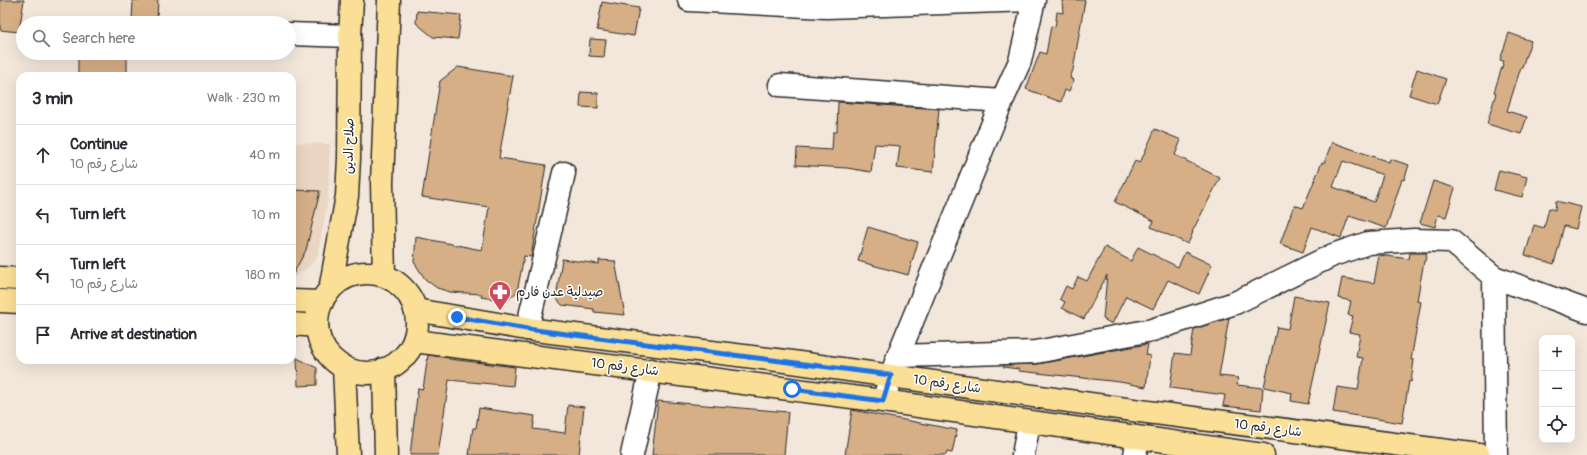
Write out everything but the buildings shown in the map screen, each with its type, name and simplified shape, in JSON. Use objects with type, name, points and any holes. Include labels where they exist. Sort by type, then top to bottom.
[{"type":"main road","name":"صلاح الدين","points":[[326,296],[347,196],[352,0]]},
{"type":"main road","points":[[384,276],[382,183],[389,0]]},
{"type":"main road","points":[[368,273],[384,276],[398,283],[409,295],[416,310],[417,325],[414,341],[405,355],[392,366],[377,372],[360,372],[344,367],[330,357],[321,342],[317,326],[318,314],[326,296],[340,280],[354,275],[368,273]]},
{"type":"main road","points":[[0,278],[16,279]]},
{"type":"main road","points":[[296,300],[326,296]]},
{"type":"main road","points":[[0,301],[16,302]]},
{"type":"main road","name":"شارع رقم 10","points":[[416,310],[527,329],[895,366],[1133,410],[1479,455]]},
{"type":"main road","points":[[296,324],[317,326]]},
{"type":"main road","name":"شارع رقم 10","points":[[414,341],[651,370],[883,401],[1029,423],[1137,447],[1263,455]]},
{"type":"main road","points":[[344,367],[348,455]]},
{"type":"main road","points":[[384,369],[386,455]]},
{"type":"street","points":[[689,0],[827,7],[1031,0]]},
{"type":"street","points":[[883,401],[895,366],[1002,101],[1020,61],[1034,0]]},
{"type":"street","points":[[296,34],[350,36]]},
{"type":"street","points":[[780,85],[1002,101]]},
{"type":"street","points":[[527,329],[564,173]]},
{"type":"street","points":[[895,366],[1036,352],[1152,330],[1235,303],[1333,255],[1368,243],[1414,240],[1451,241],[1494,277],[1587,311]]},
{"type":"street","points":[[1494,277],[1496,455]]},
{"type":"street","points":[[632,455],[651,370]]},
{"type":"street","points":[[1023,455],[1029,423]]},
{"type":"shaded area","points":[[296,143],[330,144],[328,200],[317,258],[296,276]]},
{"type":"place","name":"صيدلية عدن فارم","points":[[500,312]]},
{"type":"route","points":[[457,317],[527,329],[891,375],[883,401],[792,389]]}]
